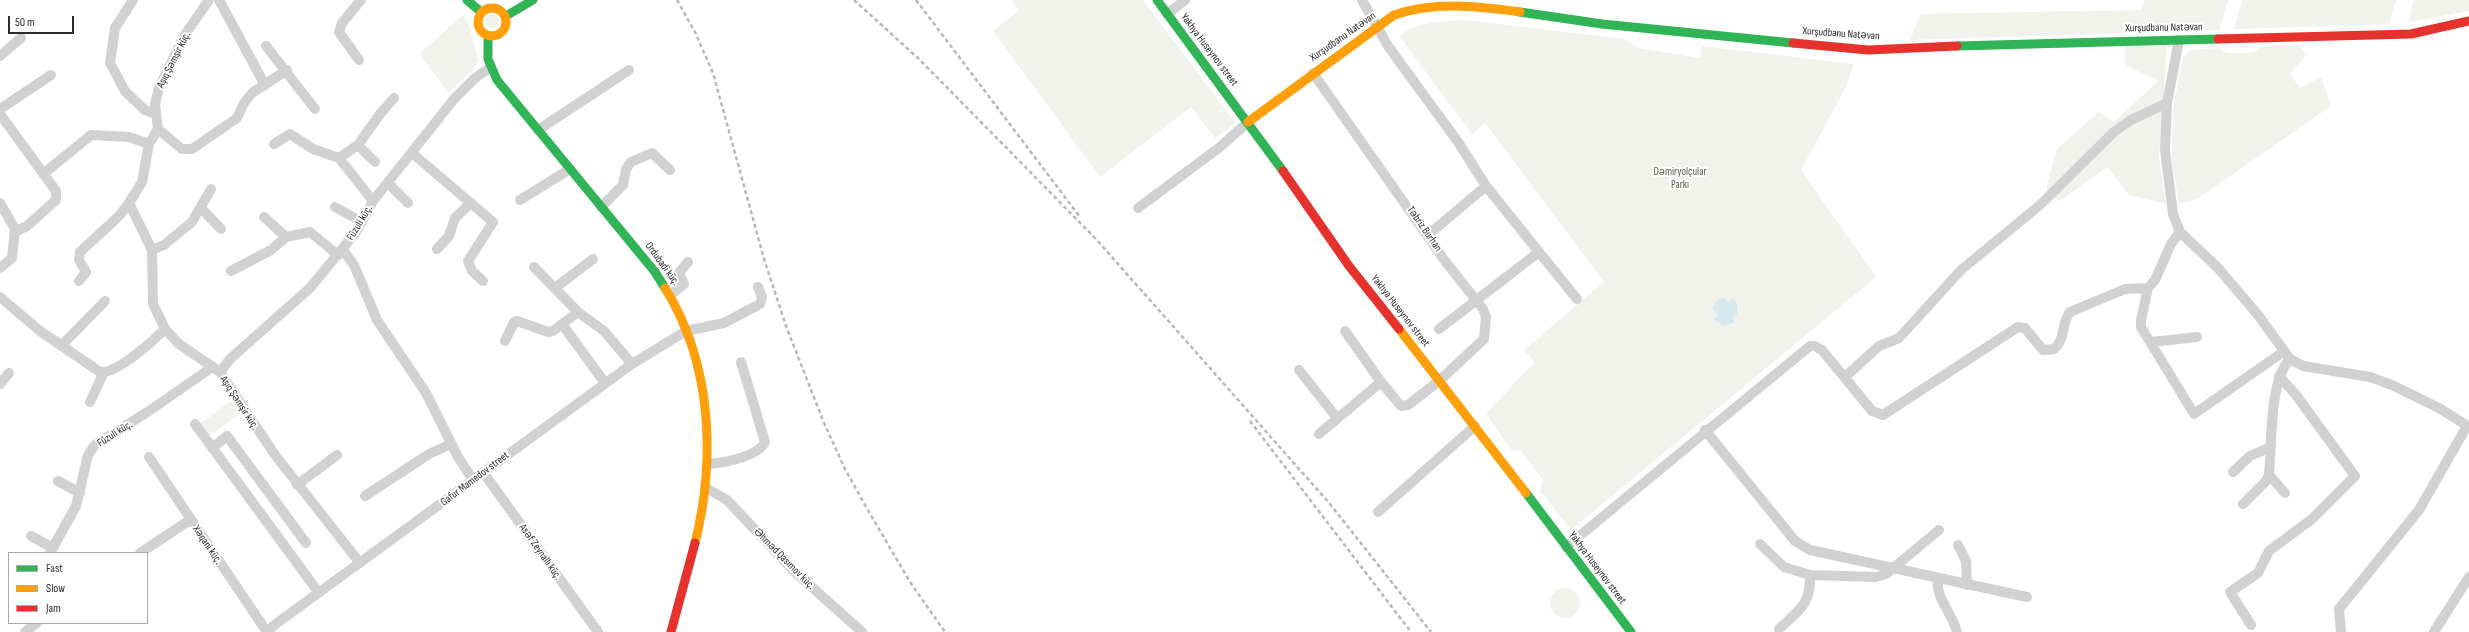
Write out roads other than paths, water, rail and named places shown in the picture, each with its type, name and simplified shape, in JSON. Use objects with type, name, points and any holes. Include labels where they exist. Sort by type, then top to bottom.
[{"type":"main road","points":[[468,0],[481,12]]},
{"type":"main road","points":[[506,16],[533,0]]},
{"type":"main road","name":"Yakhya Huseynov street","points":[[1157,0],[1248,122],[1349,266],[1475,426],[1631,632]]},
{"type":"main road","name":"Xurşudbanu Natəvan","points":[[1248,122],[1394,15],[1431,3],[1452,5],[1509,5],[1602,24],[1868,50],[2411,34],[2444,28],[2469,21]]},
{"type":"main road","points":[[481,12],[490,7],[495,7],[506,16],[506,27],[503,31],[499,34],[488,36]]},
{"type":"main road","points":[[481,12],[479,26],[488,36],[487,46],[491,67]]},
{"type":"main road","name":"Ordubadi küç.","points":[[491,67],[506,92],[645,259],[670,295],[686,331],[703,399],[708,464],[706,488],[700,519],[674,618]]},
{"type":"main road","points":[[666,632],[674,618]]},
{"type":"main road","points":[[671,632],[674,618]]},
{"type":"street","points":[[133,0],[115,28],[110,63],[125,91],[145,110],[156,114]]},
{"type":"street","name":"Aşıq Şəmşir küç.","points":[[158,129],[155,104],[158,88],[184,36],[209,0]]},
{"type":"street","points":[[219,0],[265,85]]},
{"type":"street","points":[[359,60],[340,36],[339,29],[361,0]]},
{"type":"street","points":[[1167,14],[1185,0]]},
{"type":"street","points":[[1362,0],[1388,46],[1458,142],[1486,186],[1577,299]]},
{"type":"street","points":[[0,56],[21,38]]},
{"type":"street","points":[[2179,40],[2167,103],[2166,162],[2173,214],[2180,232],[2218,268],[2264,323],[2287,355],[2303,366],[2370,377],[2392,385],[2439,408],[2468,427],[2419,510],[2339,609],[2341,632]]},
{"type":"street","points":[[266,46],[287,70],[315,109]]},
{"type":"street","name":"Füzuli küç.","points":[[52,551],[69,521],[80,493],[88,456],[95,445],[215,370],[230,359],[304,295],[341,252],[362,222],[373,201],[454,99],[474,79],[491,67]]},
{"type":"street","points":[[79,281],[86,272],[79,260],[80,252],[118,216],[129,203],[142,182],[149,144],[158,129],[182,148],[192,149],[237,118],[248,98],[287,70]]},
{"type":"street","points":[[538,130],[629,70]]},
{"type":"street","name":"Təbriz Burhan","points":[[1313,73],[1476,300],[1486,317],[1484,339],[1439,381],[1405,407],[1401,406],[1381,382]]},
{"type":"street","points":[[0,109],[51,75]]},
{"type":"street","points":[[339,158],[358,145],[380,114],[394,98]]},
{"type":"street","points":[[1845,377],[1879,346],[1899,338],[1961,270],[2040,205],[2115,131],[2131,120],[2167,103]]},
{"type":"street","points":[[0,114],[56,191],[56,200],[26,226],[15,232]]},
{"type":"street","points":[[1138,208],[1220,147],[1248,122]]},
{"type":"street","points":[[274,144],[290,134],[313,149],[339,158],[373,201]]},
{"type":"street","points":[[43,174],[91,135],[129,137],[149,144]]},
{"type":"street","points":[[358,145],[375,162]]},
{"type":"street","points":[[412,153],[493,222],[468,261],[472,271],[483,281]]},
{"type":"street","points":[[601,207],[623,185],[626,169],[636,159],[652,153],[670,170]]},
{"type":"street","points":[[520,200],[570,169]]},
{"type":"street","points":[[388,183],[408,203]]},
{"type":"street","points":[[1428,235],[1486,186]]},
{"type":"street","points":[[152,250],[164,245],[187,226],[201,208],[211,189]]},
{"type":"street","points":[[0,203],[13,224],[15,232],[12,258],[0,268]]},
{"type":"street","name":"Aşıq Şəmşir küç.","points":[[129,203],[152,250],[153,304],[165,330],[179,344],[215,370],[265,443],[360,563]]},
{"type":"street","points":[[437,249],[449,236],[455,218],[471,203]]},
{"type":"street","points":[[335,207],[362,222]]},
{"type":"street","points":[[201,208],[221,229]]},
{"type":"street","points":[[264,217],[286,237]]},
{"type":"street","points":[[2180,232],[2171,244],[2155,280],[2148,288],[2140,323],[2194,414],[2287,355]]},
{"type":"street","points":[[231,271],[271,250],[286,237],[313,233],[341,252],[354,265],[377,320],[426,392],[451,444],[473,480]]},
{"type":"street","points":[[1439,329],[1539,252]]},
{"type":"street","points":[[555,288],[593,259]]},
{"type":"street","points":[[670,295],[683,287],[684,284],[679,273],[688,262]]},
{"type":"street","points":[[534,267],[578,312],[604,331],[632,364]]},
{"type":"street","name":"Gafur Mamedov street","points":[[267,632],[632,364],[686,331],[724,323],[760,304],[762,298],[758,287]]},
{"type":"street","points":[[1566,547],[1705,430],[1810,346],[1815,346],[1822,350],[1872,411],[1883,415],[2018,327],[2025,328],[2043,350],[2054,349],[2061,340],[2066,317],[2070,312],[2125,289],[2148,288]]},
{"type":"street","points":[[0,297],[61,346],[96,371],[104,372]]},
{"type":"street","points":[[61,346],[105,301]]},
{"type":"street","points":[[505,341],[514,322],[517,321],[548,332],[553,331],[578,312]]},
{"type":"street","points":[[562,324],[605,383]]},
{"type":"street","points":[[90,402],[104,372],[146,347],[165,330]]},
{"type":"street","points":[[1319,434],[1381,382],[1345,331]]},
{"type":"street","points":[[2152,342],[2196,337]]},
{"type":"street","points":[[2243,504],[2266,482],[2269,475],[2279,376],[2287,355]]},
{"type":"street","points":[[708,464],[734,461],[759,448],[765,442],[742,362]]},
{"type":"street","points":[[1299,370],[1337,418]]},
{"type":"street","points":[[0,384],[9,373]]},
{"type":"street","points":[[2251,625],[2230,592],[2258,573],[2269,551],[2312,519],[2355,476],[2296,395],[2279,376]]},
{"type":"street","points":[[195,424],[319,593]]},
{"type":"street","points":[[1378,512],[1475,426]]},
{"type":"street","points":[[1705,430],[1795,541],[1802,547],[1892,569],[2027,597]]},
{"type":"street","points":[[212,448],[228,436],[306,543]]},
{"type":"street","points":[[365,496],[429,454],[451,444]]},
{"type":"street","points":[[2233,472],[2250,456],[2272,447]]},
{"type":"street","points":[[297,485],[337,455]]},
{"type":"street","name":"Xəqani küç.","points":[[149,457],[190,520],[267,632]]},
{"type":"street","name":"Asəf Zeynallı küç.","points":[[484,472],[598,632]]},
{"type":"street","points":[[2269,475],[2285,493]]},
{"type":"street","points":[[58,481],[80,493]]},
{"type":"street","name":"Əhməd Qasımov küç.","points":[[706,488],[727,500],[794,571],[862,632]]},
{"type":"street","points":[[142,552],[190,520]]},
{"type":"street","points":[[1760,544],[1784,567],[1810,575],[1876,577],[1886,574],[1938,530]]},
{"type":"street","points":[[31,536],[52,551]]},
{"type":"street","points":[[1958,545],[1966,560],[1967,585]]},
{"type":"street","points":[[1780,629],[1805,604],[1810,591],[1810,575]]},
{"type":"street","points":[[2434,632],[2469,577]]},
{"type":"street","points":[[1938,579],[1938,593],[1947,606],[1957,632]]},
{"type":"street","points":[[24,632],[36,624]]},
{"type":"railway","points":[[677,0],[695,32],[713,73],[764,259],[786,326],[824,423],[845,469],[869,512],[910,582],[945,632]]},
{"type":"railway","points":[[854,0],[920,60],[1096,239],[1330,504],[1431,632]]},
{"type":"railway","points":[[916,0],[1080,217]]},
{"type":"railway","points":[[1250,421],[1411,632]]},
{"type":"park label","name":"Dəmiryolçular Parkı","points":[[1680,178]]}]
